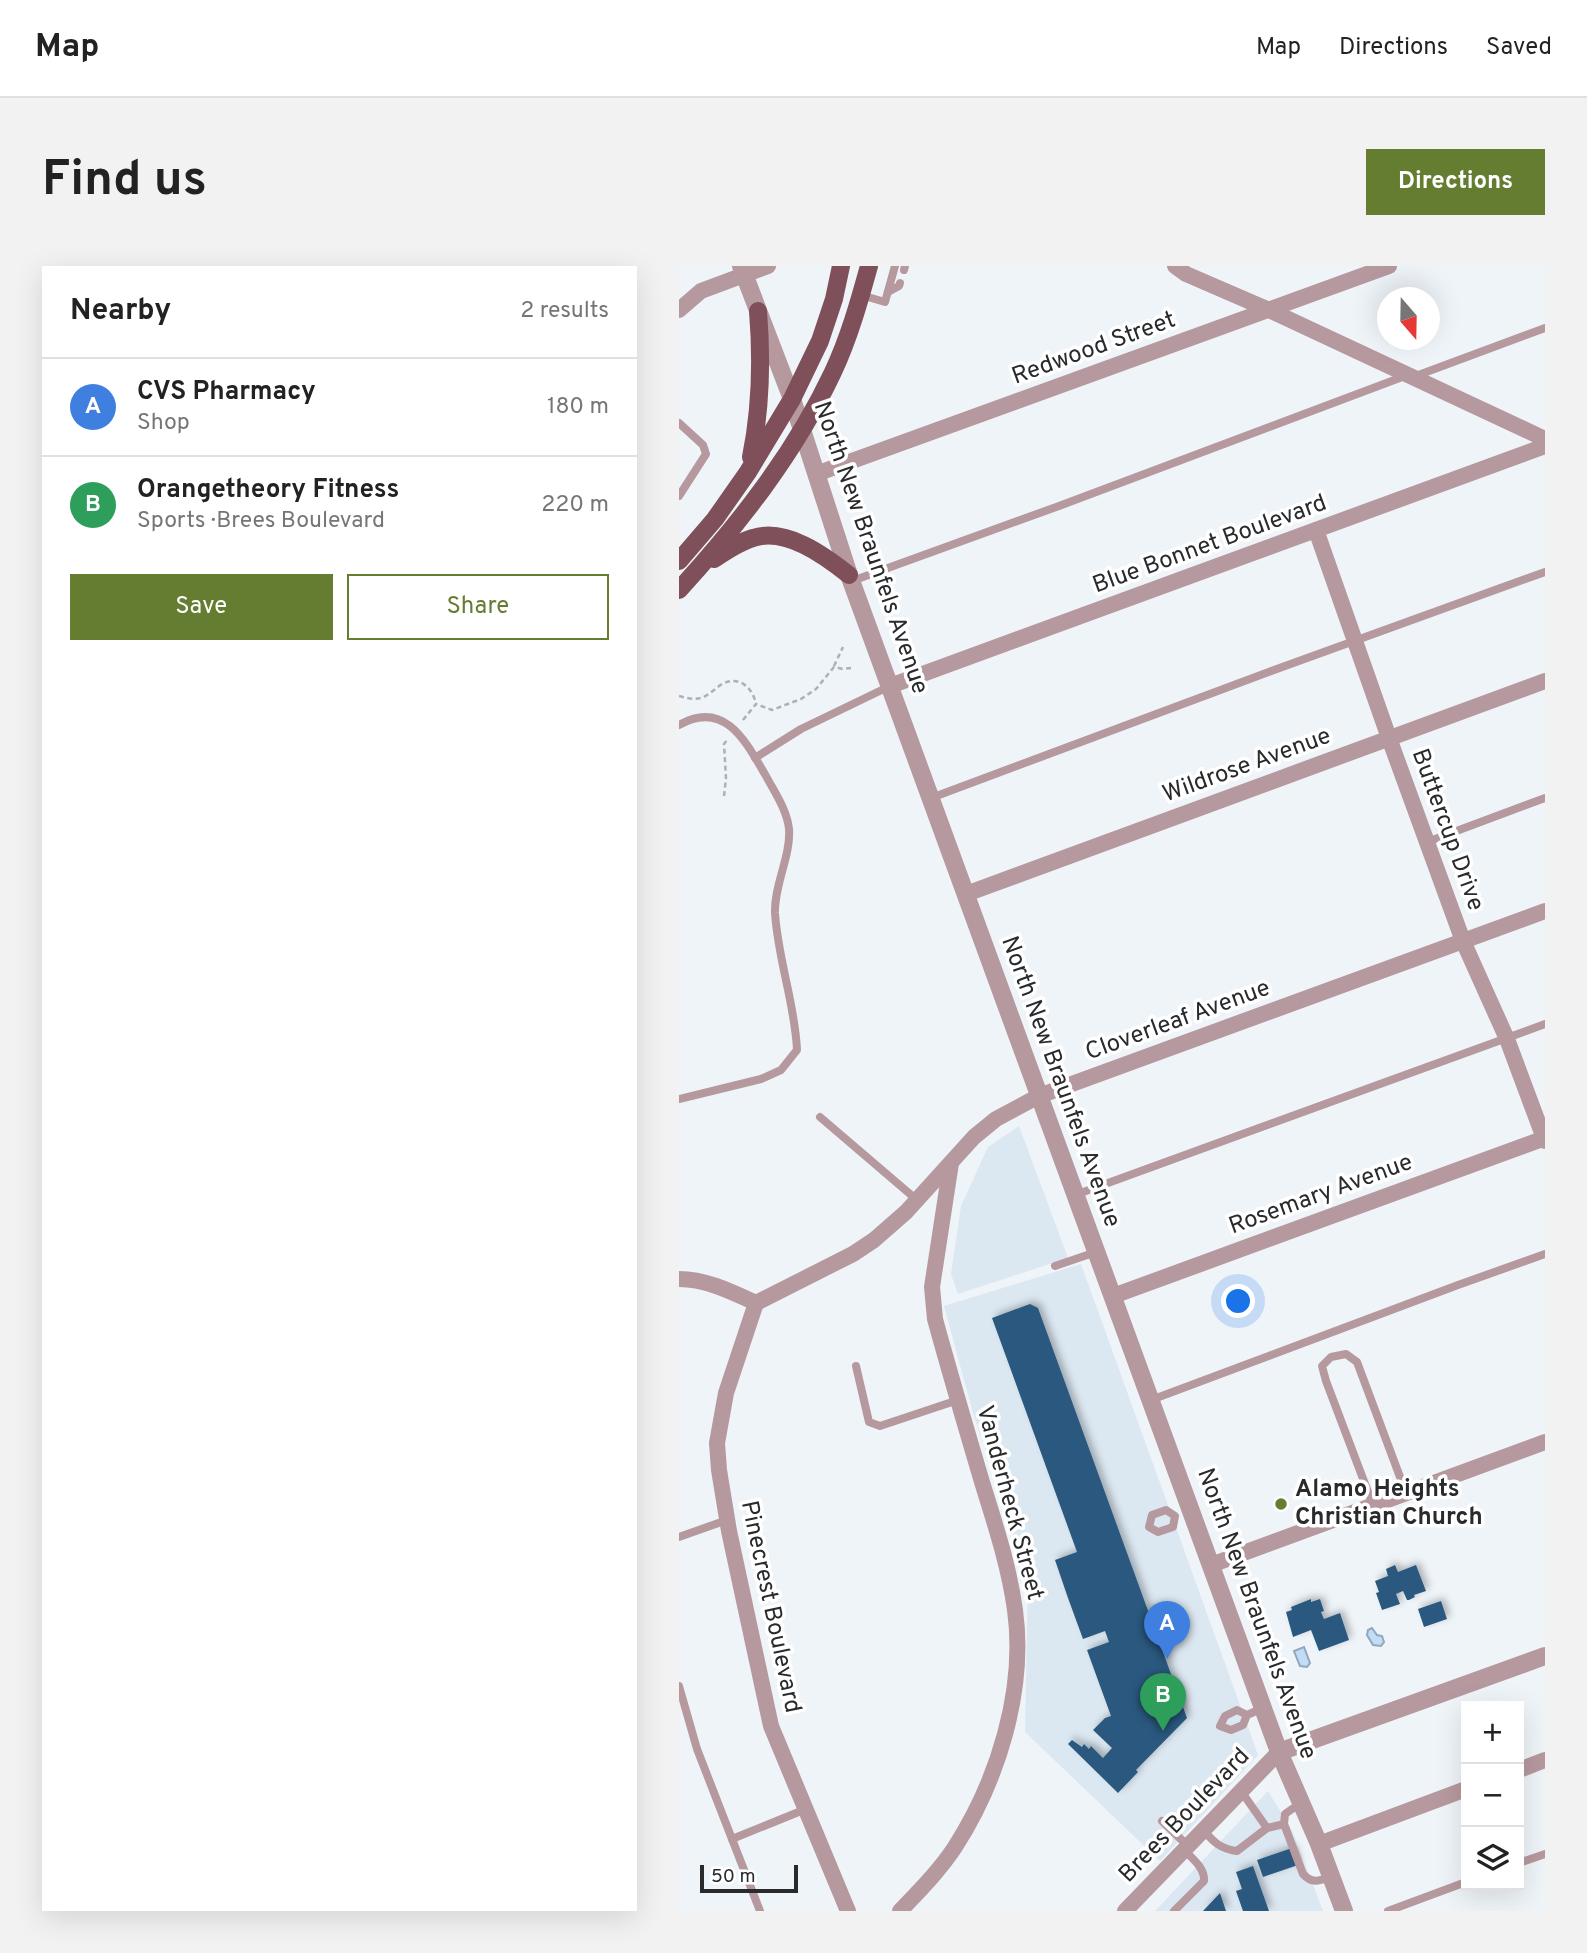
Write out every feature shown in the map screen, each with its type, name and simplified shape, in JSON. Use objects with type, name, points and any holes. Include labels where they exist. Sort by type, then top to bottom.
[{"type":"main road","points":[[679,561],[715,519],[748,472],[792,399],[820,341],[834,299],[841,266]]},
{"type":"main road","points":[[679,590],[715,551],[752,504],[802,431],[833,373],[852,325],[869,266]]},
{"type":"main road","points":[[748,472],[758,424],[761,351],[758,311]]},
{"type":"main road","points":[[697,571],[733,547],[755,537],[785,537],[829,559],[851,578]]},
{"type":"street","points":[[679,298],[742,270],[768,266]]},
{"type":"street","points":[[1175,266],[1200,272],[1269,310],[1545,439]]},
{"type":"street","name":"Redwood Street","points":[[815,474],[1389,266]]},
{"type":"street","name":"North New Braunfels Avenue","points":[[742,270],[773,344],[851,578],[1150,1400],[1183,1513],[1210,1564],[1255,1712],[1279,1752],[1302,1802],[1343,1911]]},
{"type":"street","points":[[679,310],[701,290]]},
{"type":"street","name":"Blue Bonnet Boulevard","points":[[890,686],[1545,446]]},
{"type":"street","name":"Buttercup Drive","points":[[1316,530],[1463,941],[1507,1039],[1545,1139]]},
{"type":"street","name":"Wildrose Avenue","points":[[966,894],[1545,681]]},
{"type":"street","name":"Cloverleaf Avenue","points":[[756,1303],[874,1240],[906,1212],[974,1137],[1039,1096],[1545,911]]},
{"type":"street","name":"Rosemary Avenue","points":[[1113,1296],[1545,1139]]},
{"type":"street","name":"Vanderheck Street","points":[[900,1911],[954,1849],[973,1815],[992,1776],[1014,1687],[1017,1635],[1007,1565],[935,1320],[932,1287],[951,1163]]},
{"type":"street","points":[[679,1279],[690,1279],[726,1289],[756,1303]]},
{"type":"street","name":"Pinecrest Boulevard","points":[[756,1303],[726,1393],[717,1443],[719,1470],[727,1520],[771,1726],[848,1911]]},
{"type":"street","points":[[1210,1564],[1545,1442]]},
{"type":"street","points":[[1279,1752],[1545,1656]]},
{"type":"street","name":"Brees Boulevard","points":[[1131,1909],[1279,1752]]},
{"type":"street","points":[[1524,1768],[1545,1760]]},
{"type":"street","points":[[1319,1844],[1461,1791]]},
{"type":"lane","points":[[861,295],[885,302],[901,267]]},
{"type":"lane","points":[[888,292],[900,283]]},
{"type":"lane","points":[[851,578],[1059,506],[1249,434],[1545,328]]},
{"type":"lane","points":[[679,423],[703,445],[706,454],[679,496]]},
{"type":"lane","points":[[931,798],[1545,572]]},
{"type":"lane","points":[[755,758],[801,729],[890,686]]},
{"type":"lane","points":[[679,726],[692,718],[711,718],[731,725],[746,741],[783,807],[789,830],[775,911],[782,963],[796,1029],[797,1050],[781,1070],[761,1079],[679,1099]]},
{"type":"lane","points":[[1427,842],[1545,798]]},
{"type":"lane","points":[[1076,1195],[1545,1024]]},
{"type":"lane","points":[[820,1118],[917,1200]]},
{"type":"lane","points":[[1055,1266],[1096,1252]]},
{"type":"lane","points":[[1150,1400],[1545,1254]]},
{"type":"lane","points":[[1373,1505],[1326,1381],[1322,1366],[1331,1357],[1346,1354],[1357,1362],[1406,1493]]},
{"type":"lane","points":[[856,1366],[869,1422],[880,1426],[958,1400]]},
{"type":"lane","points":[[679,1537],[727,1520]]},
{"type":"lane","points":[[679,1686],[697,1749],[760,1911]]},
{"type":"lane","points":[[1241,1791],[1266,1828]]},
{"type":"lane","points":[[1302,1802],[1285,1814],[1284,1824],[1303,1874],[1309,1880],[1318,1882],[1331,1877]]},
{"type":"lane","points":[[732,1839],[806,1810]]},
{"type":"lane","points":[[1162,1821],[1205,1875],[1204,1881],[1174,1911]]},
{"type":"lane","points":[[1203,1830],[1216,1844],[1226,1850],[1237,1851],[1266,1828],[1284,1824]]},
{"type":"lane","points":[[1524,1861],[1545,1854]]},
{"type":"lane","points":[[1388,1911],[1461,1884]]},
{"type":"path","points":[[756,704],[772,710],[816,690],[834,667],[843,647]]},
{"type":"path","points":[[834,667],[851,668]]},
{"type":"path","points":[[679,696],[700,698],[726,683],[744,683],[754,693],[756,704],[743,720]]},
{"type":"path","points":[[724,796],[724,744],[732,733]]},
{"type":"shaded area","points":[[1019,1126],[1068,1258],[958,1294],[951,1274],[961,1206],[988,1147]]},
{"type":"shaded area","points":[[1081,1264],[1258,1755],[1160,1861],[1025,1732],[1028,1579],[973,1413],[944,1306]]},
{"type":"shaded area","points":[[1268,1791],[1293,1832],[1323,1911],[1155,1911]]},
{"type":"water","points":[[1372,1628],[1377,1635],[1382,1636],[1384,1642],[1381,1646],[1373,1645],[1367,1635]]},
{"type":"water","points":[[1304,1647],[1310,1663],[1307,1667],[1300,1666],[1294,1651]]},
{"type":"building","points":[[1030,1304],[1038,1308],[1187,1718],[1136,1770],[1138,1772],[1118,1793],[1068,1744],[1072,1740],[1082,1747],[1084,1744],[1089,1749],[1091,1746],[1103,1758],[1112,1748],[1093,1730],[1105,1718],[1111,1716],[1087,1650],[1109,1642],[1105,1631],[1083,1639],[1068,1598],[1055,1560],[1077,1552],[992,1318]]},
{"type":"building","points":[[1395,1565],[1398,1572],[1416,1565],[1426,1591],[1409,1600],[1403,1591],[1396,1594],[1400,1604],[1382,1610],[1375,1581],[1388,1576],[1386,1569]]},
{"type":"building","points":[[1311,1599],[1311,1602],[1320,1599],[1324,1619],[1340,1613],[1349,1640],[1319,1651],[1311,1630],[1293,1637],[1286,1612],[1292,1610],[1291,1607]]},
{"type":"building","points":[[1441,1601],[1447,1619],[1424,1627],[1418,1609]]},
{"type":"building","points":[[1292,1848],[1298,1865],[1263,1877],[1257,1860]]},
{"type":"building","points":[[1253,1866],[1269,1911],[1243,1911],[1236,1891],[1242,1889],[1236,1872]]},
{"type":"building","points":[[1220,1893],[1226,1911],[1203,1911]]},
{"type":"place","name":"Alamo Heights Christian Church","points":[[1281,1504]]},
{"type":"place","name":"CVS Pharmacy","points":[[1167,1659]]},
{"type":"place","name":"Orangetheory Fitness","points":[[1163,1731]]}]
